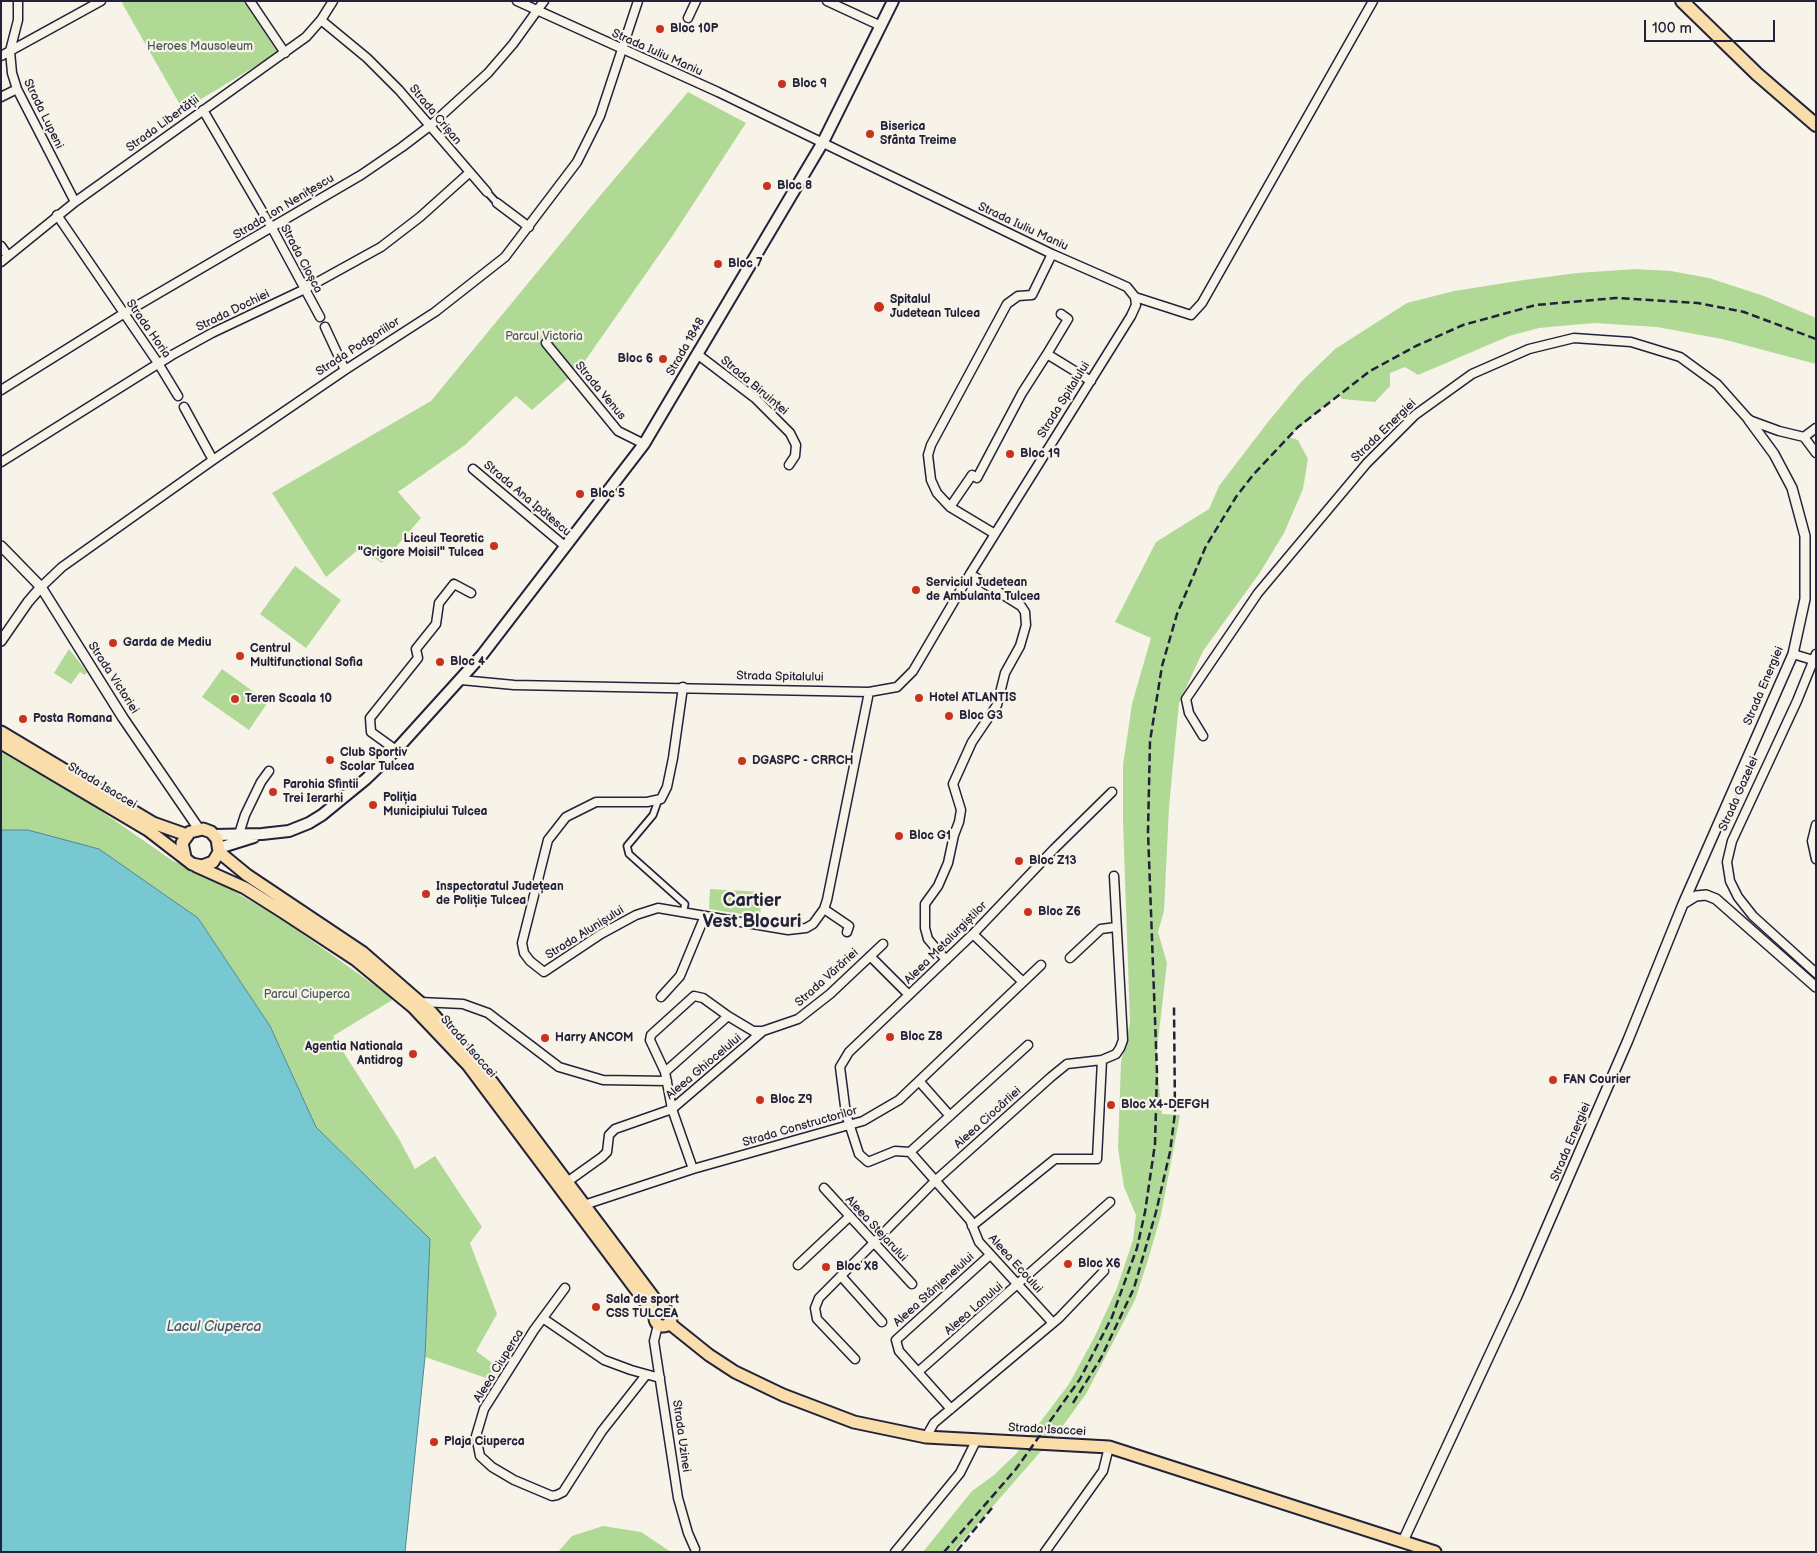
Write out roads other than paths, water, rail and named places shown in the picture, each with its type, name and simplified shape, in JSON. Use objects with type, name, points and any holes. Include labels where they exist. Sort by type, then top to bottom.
[{"type":"highway","points":[[1682,1],[1757,74],[1816,125]]},
{"type":"main road","name":"Strada 1848","points":[[461,680],[644,444],[823,142],[892,1]]},
{"type":"main road","points":[[185,857],[182,843],[186,835],[199,829],[207,830],[214,835],[262,834],[289,830],[309,824],[366,779],[396,750],[461,680]]},
{"type":"main road","name":"Strada Isaccei","points":[[1,732],[153,823],[186,835]]},
{"type":"main road","name":"Strada Isaccei","points":[[1,743],[148,830],[196,866],[245,888],[283,912],[368,969],[413,1007],[468,1065],[579,1207],[661,1318],[709,1355],[735,1372],[783,1395],[854,1422],[926,1437],[1109,1447],[1403,1541],[1427,1551]]},
{"type":"main road","points":[[196,866],[208,865],[216,857],[219,850],[262,834]]},
{"type":"main road","name":"Strada Isaccei","points":[[214,835],[219,850],[246,874],[362,952],[420,1002],[473,1059],[567,1182],[579,1207]]},
{"type":"street","name":"Strada Lupeni","points":[[18,1],[18,20],[10,51],[12,73],[17,88],[75,202]]},
{"type":"street","points":[[1,56],[100,1]]},
{"type":"street","points":[[250,1],[285,53]]},
{"type":"street","name":"Strada Libertății","points":[[1,262],[57,215],[306,37],[321,20],[333,1]]},
{"type":"street","name":"Strada Iuliu Maniu","points":[[517,1],[537,12],[823,142],[1052,254],[1127,287],[1135,296],[1191,315],[1196,312],[1373,1]]},
{"type":"street","name":"Strada Ion Nenițescu","points":[[1,390],[123,314],[360,175],[431,125],[488,73],[544,1]]},
{"type":"street","name":"Strada Podgoriilor","points":[[1,641],[28,602],[62,567],[213,460],[345,370],[435,312],[505,257],[577,162],[600,116],[638,1]]},
{"type":"street","points":[[688,18],[696,1]]},
{"type":"street","points":[[827,1],[881,26]]},
{"type":"street","name":"Strada Crișan","points":[[321,20],[367,58],[431,125],[469,173],[487,192],[529,227]]},
{"type":"street","points":[[1,96],[17,88]]},
{"type":"street","name":"Strada Cloșca","points":[[202,110],[272,228],[320,317],[345,370]]},
{"type":"street","name":"Strada Dochiei","points":[[1,462],[158,363],[212,333],[304,289],[380,247],[420,217],[469,173]]},
{"type":"street","name":"Strada Horia","points":[[57,215],[158,363],[213,460]]},
{"type":"street","points":[[1,246],[8,256]]},
{"type":"street","points":[[995,534],[950,507],[937,493],[931,480],[928,455],[1007,304],[1018,296],[1032,295],[1052,254]]},
{"type":"street","name":"Strada Spitalului","points":[[461,680],[506,684],[869,692],[888,690],[904,682],[913,671],[970,574],[1131,316],[1136,305],[1135,296]]},
{"type":"street","points":[[950,507],[972,475],[978,478],[1022,393],[1068,319],[1061,314]]},
{"type":"street","name":"Strada Energiei","points":[[1203,736],[1189,713],[1186,699],[1258,593],[1367,463],[1416,415],[1472,374],[1529,349],[1574,338],[1631,342],[1680,358],[1717,384],[1749,420],[1774,454],[1792,488],[1805,536],[1805,599],[1793,654],[1683,904],[1628,1040],[1517,1296],[1403,1541]]},
{"type":"street","name":"Strada Venus","points":[[546,343],[618,431],[644,444]]},
{"type":"street","name":"Strada Biruinței","points":[[697,354],[755,398],[790,433],[796,445],[795,456],[790,466]]},
{"type":"street","points":[[1047,354],[1091,381]]},
{"type":"street","points":[[1749,420],[1779,431],[1804,437],[1816,453]]},
{"type":"street","points":[[1804,437],[1816,428]]},
{"type":"street","name":"Strada Ana Ipătescu","points":[[473,469],[566,547]]},
{"type":"street","name":"Strada Victoriei","points":[[1,546],[41,587],[123,718],[199,829]]},
{"type":"street","points":[[946,960],[928,939],[925,928],[925,904],[938,886],[945,871],[959,822],[961,810],[953,784],[972,742],[997,704],[1005,673],[1020,646],[1026,625],[1025,612],[1021,606],[970,574]]},
{"type":"street","points":[[396,750],[371,732],[370,718],[418,658],[416,649],[436,624],[439,604],[454,584],[471,593]]},
{"type":"street","points":[[1793,654],[1815,658]]},
{"type":"street","name":"Strada Gazelei","points":[[1815,658],[1732,841],[1727,862],[1730,881],[1738,897],[1753,916],[1816,973]]},
{"type":"street","points":[[683,687],[673,758],[664,796],[658,801],[654,815],[627,846],[629,854],[685,904],[683,912]]},
{"type":"street","points":[[847,932],[849,926],[824,909],[869,692]]},
{"type":"street","points":[[239,834],[245,815],[261,782],[269,771]]},
{"type":"street","name":"Aleea Metalurgiștilor","points":[[849,1126],[840,1067],[843,1060],[973,934],[1054,849],[1112,792]]},
{"type":"street","name":"Strada Alunișului","points":[[658,801],[596,802],[566,817],[556,828],[548,840],[524,934],[524,953],[544,972],[601,934],[636,914],[658,908],[704,918],[788,930],[798,930],[813,924],[824,909]]},
{"type":"street","points":[[1816,825],[1812,841],[1816,859]]},
{"type":"street","points":[[972,1226],[1055,1158],[1098,1159],[1102,1060],[1116,1054],[1123,1040],[1114,876]]},
{"type":"street","points":[[1683,904],[1696,896],[1706,895],[1716,898],[1816,987]]},
{"type":"street","points":[[661,997],[680,976],[704,918]]},
{"type":"street","points":[[1070,958],[1101,929],[1116,927]]},
{"type":"street","points":[[973,934],[1023,982]]},
{"type":"street","name":"Strada Vărăriei","points":[[763,1031],[792,1022],[815,1008],[883,944]]},
{"type":"street","points":[[870,956],[909,996]]},
{"type":"street","name":"Strada Constructorilor","points":[[579,1207],[693,1169],[863,1121],[899,1100],[1041,965]]},
{"type":"street","points":[[693,1169],[672,1110],[665,1072],[651,1044],[651,1035],[689,998],[697,996],[753,1031],[763,1031]]},
{"type":"street","points":[[420,1002],[448,1001],[488,1013],[559,1067],[603,1080],[667,1081]]},
{"type":"street","points":[[665,1072],[728,1016]]},
{"type":"street","name":"Aleea Ghiocelului","points":[[567,1182],[607,1152],[609,1135],[615,1129],[672,1110],[763,1031]]},
{"type":"street","points":[[849,1126],[859,1154],[868,1162],[895,1151],[910,1152],[1028,1046]]},
{"type":"street","name":"Aleea Ciocârliei","points":[[856,1359],[817,1319],[814,1313],[819,1298],[936,1180],[1067,1064],[1102,1060]]},
{"type":"street","points":[[919,1081],[950,1116]]},
{"type":"street","name":"Aleea Ecoului","points":[[910,1152],[936,1180],[972,1226],[979,1242],[1052,1322]]},
{"type":"street","name":"Aleea Stejarului","points":[[824,1188],[848,1218],[912,1284]]},
{"type":"street","name":"Aleea Lanului","points":[[918,1372],[1110,1202]]},
{"type":"street","points":[[798,1265],[848,1218]]},
{"type":"street","name":"Aleea Stânjenelului","points":[[918,1372],[899,1351],[896,1343],[898,1337],[990,1255]]},
{"type":"street","points":[[926,1437],[934,1423],[1052,1322],[1104,1271]]},
{"type":"street","points":[[841,1276],[882,1322]]},
{"type":"street","name":"Aleea Ciuperca","points":[[564,1288],[484,1409],[476,1436],[480,1456],[492,1467],[514,1480],[552,1496],[563,1492],[602,1431],[646,1375]]},
{"type":"street","name":"Strada Uzinei","points":[[661,1318],[654,1341],[678,1498],[688,1533],[695,1549]]},
{"type":"street","points":[[544,1319],[604,1360],[660,1378]]},
{"type":"street","points":[[918,1372],[951,1409]]},
{"type":"street","points":[[894,1552],[960,1472],[976,1441]]},
{"type":"street","points":[[1045,1552],[1103,1471],[1109,1447]]},
{"type":"water","name":"Lacul Ciuperca","points":[[1,830],[28,830],[99,849],[198,918],[270,1026],[316,1127],[430,1239],[425,1357],[405,1552],[1,1552]]},
{"type":"railway","points":[[944,1552],[1016,1469],[1080,1379],[1112,1317],[1137,1248],[1145,1212],[1155,1144],[1157,1073],[1148,832],[1150,741],[1162,666],[1177,614],[1206,546],[1236,497],[1253,475],[1298,427],[1370,371],[1416,346],[1463,325],[1536,305],[1616,298],[1698,303],[1744,312],[1816,339]]},
{"type":"railway","points":[[1073,1403],[1101,1358],[1134,1288],[1156,1212],[1170,1152],[1175,1113],[1174,1006]]},
{"type":"railway","points":[[957,1551],[992,1508]]},
{"type":"place","name":"Bloc 10P","points":[[660,29]]},
{"type":"place","name":"Bloc 9","points":[[782,84]]},
{"type":"place","name":"Biserica Sfânta Treime","points":[[870,134]]},
{"type":"place","name":"Bloc 8","points":[[767,186]]},
{"type":"place","name":"Bloc 7","points":[[718,264]]},
{"type":"place","name":"Spitalul Judetean Tulcea","points":[[879,307]]},
{"type":"place","name":"Bloc 6","points":[[663,359]]},
{"type":"place","name":"Bloc 19","points":[[1010,454]]},
{"type":"place","name":"Bloc 5","points":[[580,494]]},
{"type":"place","name":"Liceul Teoretic \"Grigore Moisil\" Tulcea","points":[[494,546]]},
{"type":"place","name":"Serviciul Judetean de Ambulanta Tulcea","points":[[916,590]]},
{"type":"place","name":"Garda de Mediu","points":[[113,643]]},
{"type":"place","name":"Centrul Multifunctional Sofia","points":[[240,656]]},
{"type":"place","name":"Bloc 4","points":[[440,662]]},
{"type":"place","name":"Hotel ATLANTIS","points":[[919,698]]},
{"type":"place","name":"Teren Scoala 10","points":[[235,699]]},
{"type":"place","name":"Bloc G3","points":[[949,716]]},
{"type":"place","name":"Posta Romana","points":[[23,719]]},
{"type":"place","name":"Club Sportiv Scolar Tulcea","points":[[330,760]]},
{"type":"place","name":"DGASPC - CRRCH","points":[[742,761]]},
{"type":"place","name":"Parohia Sfintii Trei Ierarhi","points":[[273,792]]},
{"type":"place","name":"Poliția Municipiului Tulcea","points":[[373,805]]},
{"type":"place","name":"Bloc G1","points":[[899,836]]},
{"type":"place","name":"Bloc Z13","points":[[1019,861]]},
{"type":"place","name":"Inspectoratul Județean de Poliție Tulcea","points":[[426,894]]},
{"type":"place","name":"Bloc Z6","points":[[1028,912]]},
{"type":"place","name":"Bloc Z8","points":[[890,1037]]},
{"type":"place","name":"Harry ANCOM","points":[[545,1038]]},
{"type":"place","name":"Agentia Nationala Antidrog","points":[[413,1054]]},
{"type":"place","name":"FAN Courier","points":[[1553,1080]]},
{"type":"place","name":"Bloc Z9","points":[[760,1100]]},
{"type":"place","name":"Bloc X4-DEFGH","points":[[1111,1105]]},
{"type":"place","name":"Bloc X6","points":[[1068,1264]]},
{"type":"place","name":"Bloc X8","points":[[826,1267]]},
{"type":"place","name":"Sala de sport CSS TULCEA","points":[[596,1307]]},
{"type":"place","name":"Plaja Ciuperca","points":[[434,1442]]},
{"type":"district","name":"Cartier Vest Blocuri","points":[[752,911]]},
{"type":"park label","name":"Heroes Mausoleum","points":[[200,47]]},
{"type":"park label","name":"Parcul Victoria","points":[[544,337]]},
{"type":"park label","name":"Parcul Ciuperca","points":[[307,995]]}]
